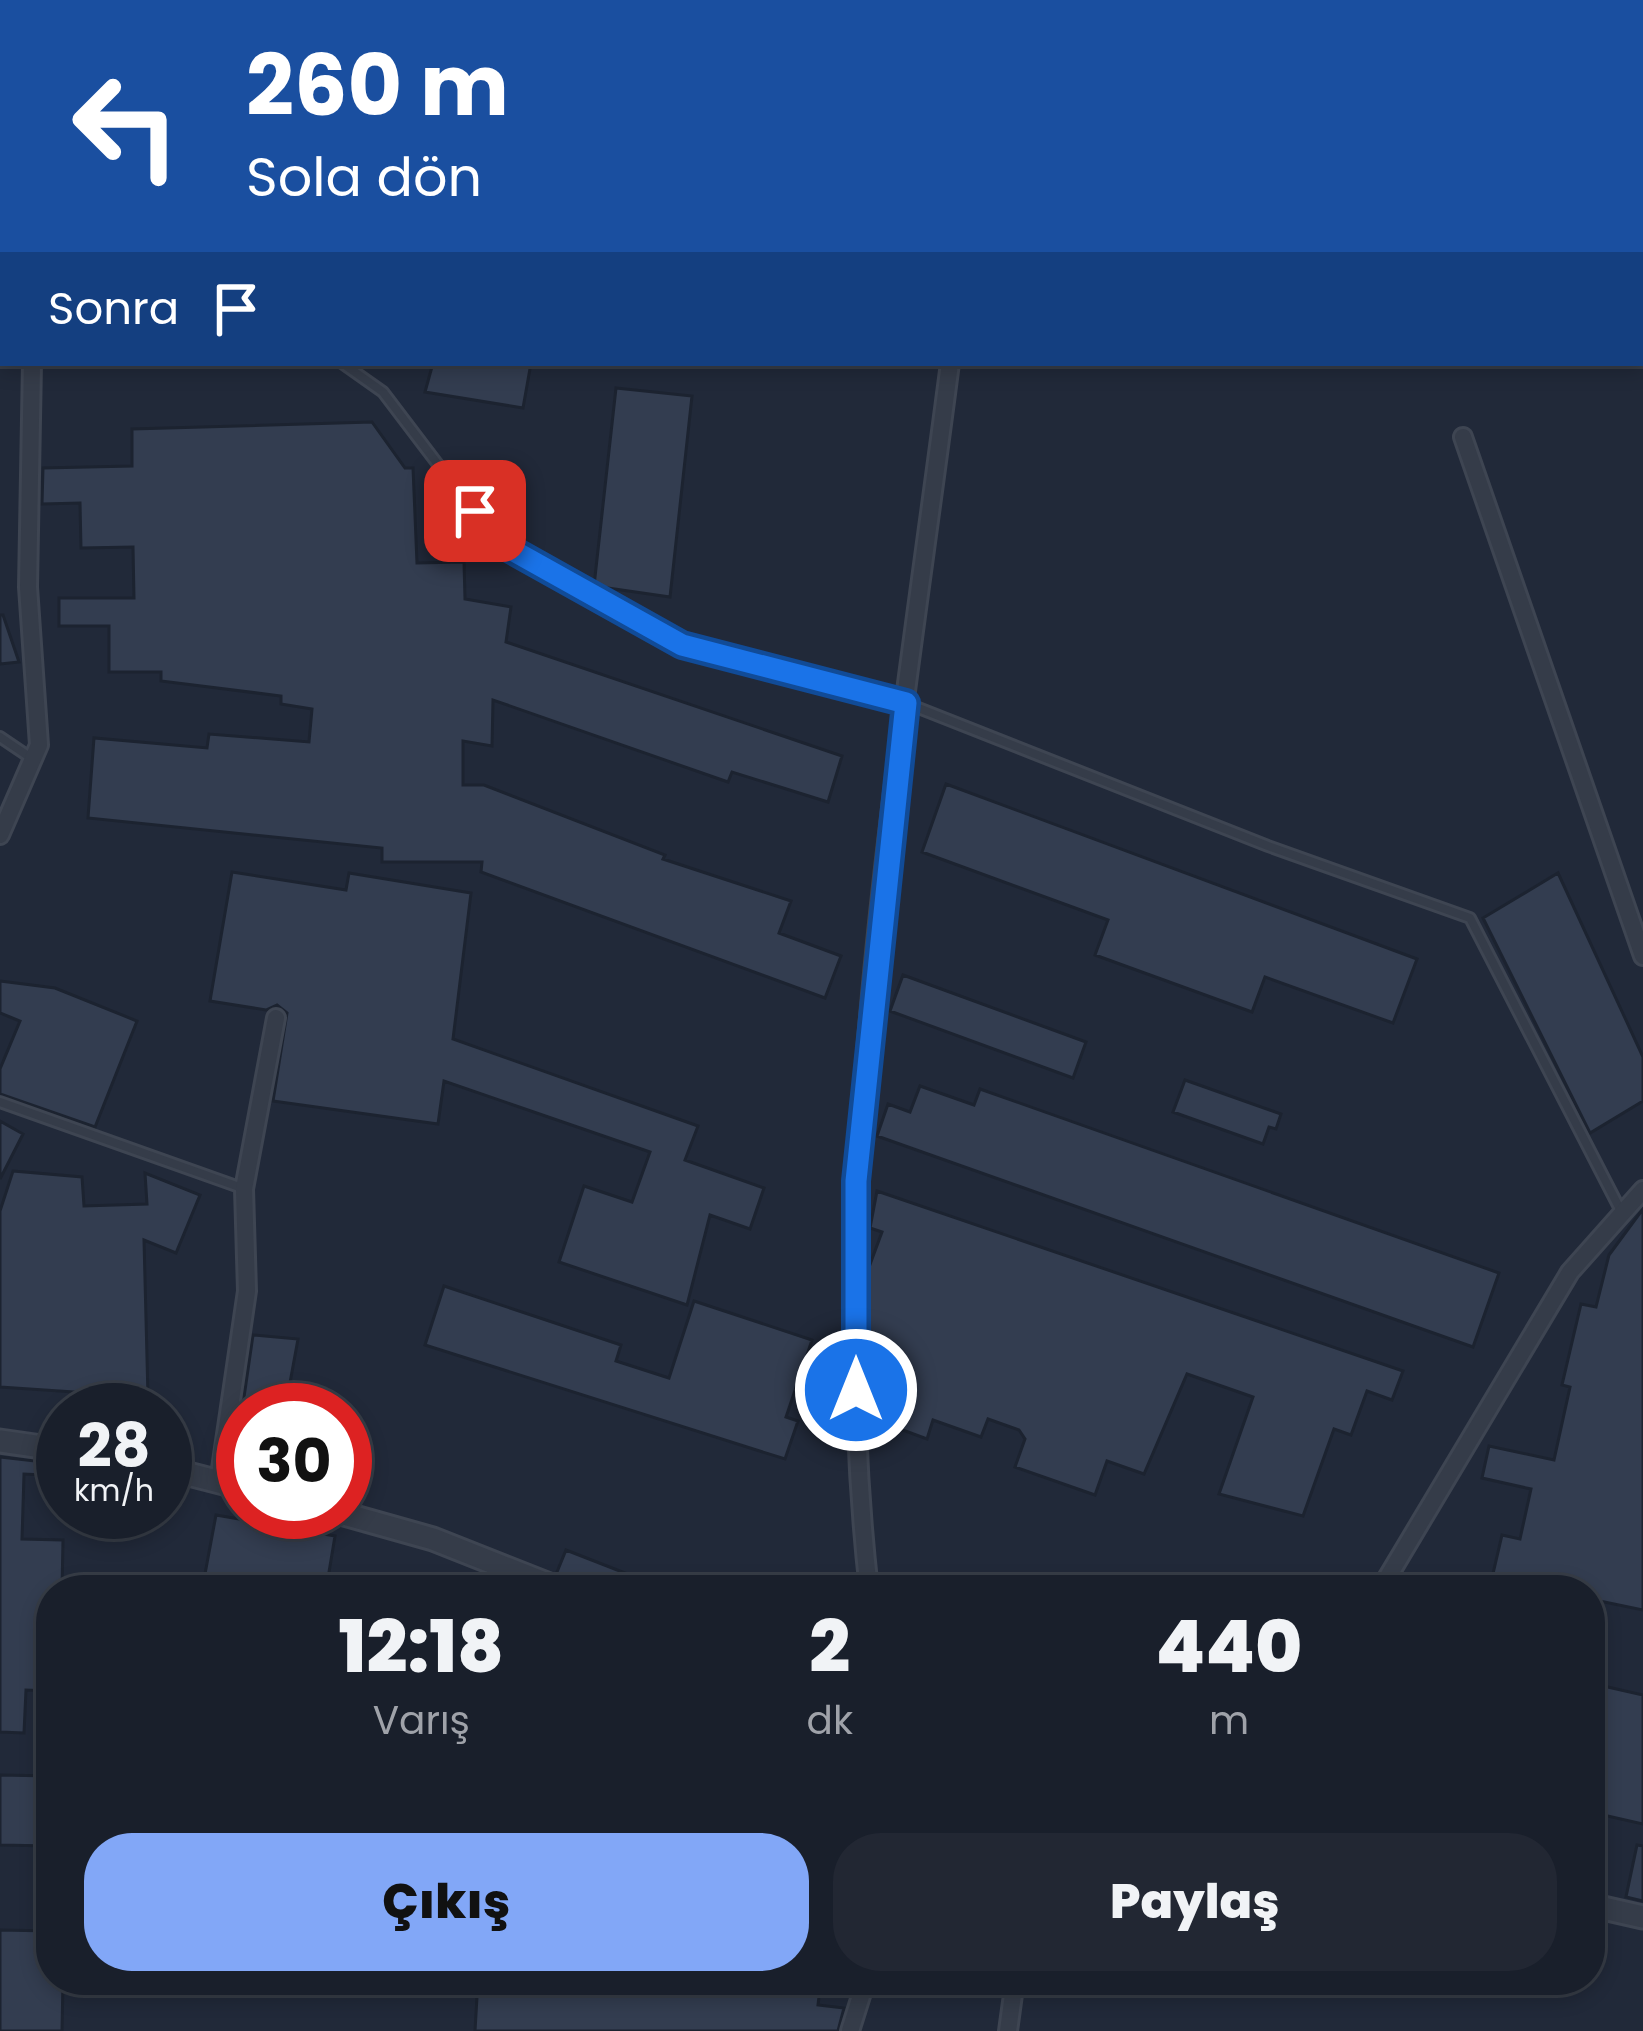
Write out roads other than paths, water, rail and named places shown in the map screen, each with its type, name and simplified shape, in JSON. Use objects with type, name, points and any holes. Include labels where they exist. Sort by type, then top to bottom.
[{"type":"street","points":[[0,835],[39,745],[28,587],[32,366]]},
{"type":"street","points":[[867,1575],[856,1474],[856,1181],[906,703],[950,366]]},
{"type":"street","points":[[1463,437],[1643,956]]},
{"type":"street","points":[[234,1383],[247,1291],[244,1189],[276,1018]]},
{"type":"street","points":[[1389,1575],[1570,1272],[1643,1190]]},
{"type":"street","points":[[0,1441],[36,1446]]},
{"type":"street","points":[[372,1522],[433,1539],[524,1575]]},
{"type":"street","points":[[1605,1908],[1643,1917]]},
{"type":"street","points":[[850,2031],[861,1995]]},
{"type":"street","points":[[1008,2031],[1013,1995]]},
{"type":"lane","points":[[346,366],[383,392],[496,541],[682,645],[906,703],[1268,846],[1471,918],[1622,1213]]},
{"type":"lane","points":[[0,737],[35,760]]},
{"type":"lane","points":[[0,1102],[244,1189]]}]
